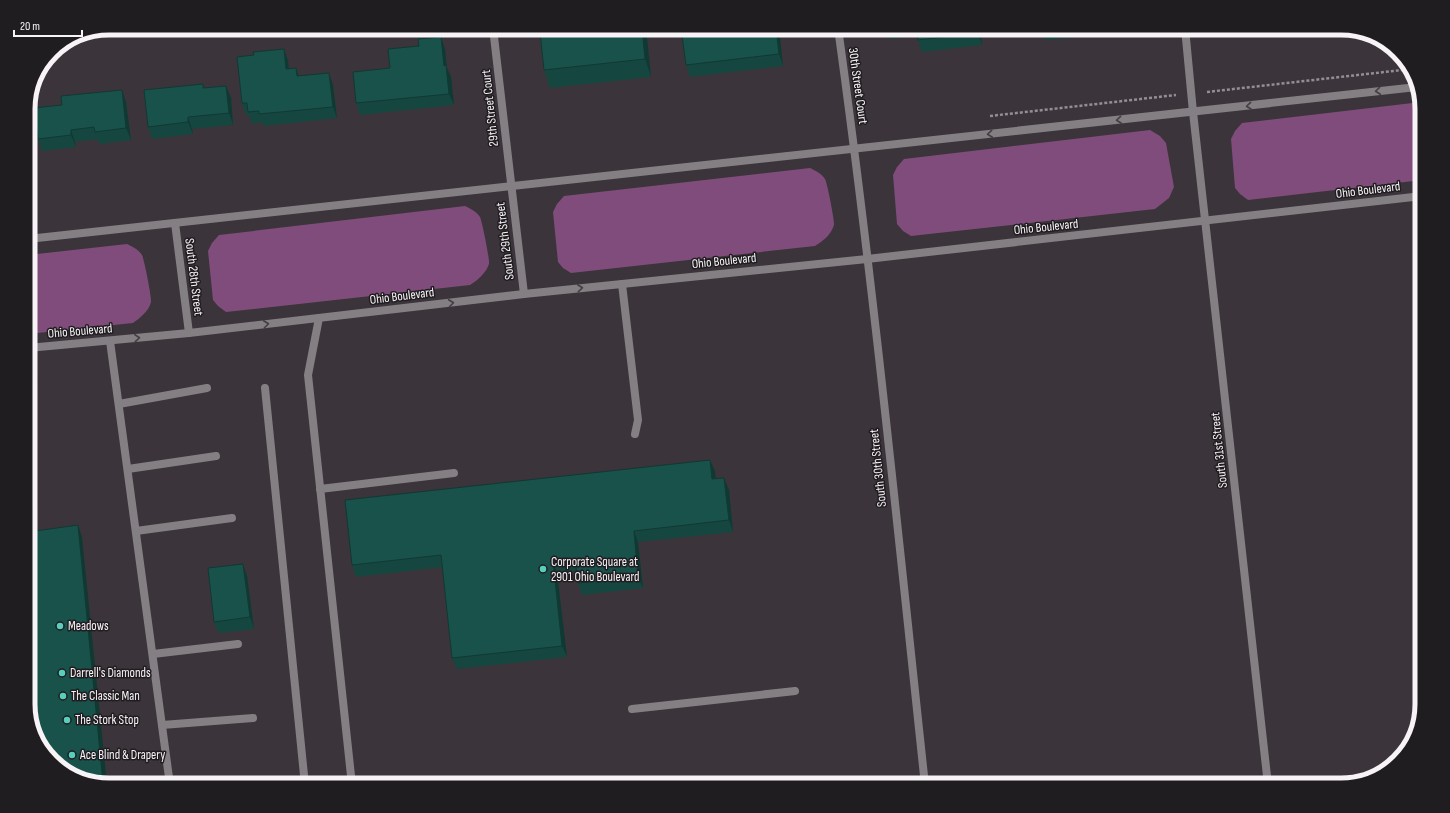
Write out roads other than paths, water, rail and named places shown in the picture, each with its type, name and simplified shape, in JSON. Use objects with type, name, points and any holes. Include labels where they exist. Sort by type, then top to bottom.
[{"type":"street","name":"29th Street Court","points":[[494,35],[511,186]]},
{"type":"street","name":"30th Street Court","points":[[839,35],[854,148]]},
{"type":"street","name":"South 31st Street","points":[[1185,35],[1267,778]]},
{"type":"street","points":[[35,238],[1412,88]]},
{"type":"street","name":"South 30th Street","points":[[854,148],[925,778]]},
{"type":"street","name":"South 29th Street","points":[[511,186],[524,294]]},
{"type":"street","name":"Ohio Boulevard","points":[[35,347],[189,333],[524,294],[867,259],[1415,197]]},
{"type":"street","name":"South 28th Street","points":[[175,223],[189,333]]},
{"type":"street","points":[[622,284],[638,420],[635,434]]},
{"type":"street","points":[[319,318],[308,375],[351,778]]},
{"type":"street","points":[[110,341],[169,778]]},
{"type":"street","points":[[119,404],[207,388]]},
{"type":"street","points":[[265,388],[303,778]]},
{"type":"street","points":[[128,469],[216,456]]},
{"type":"street","points":[[320,489],[454,473]]},
{"type":"street","points":[[136,531],[232,518]]},
{"type":"street","points":[[153,654],[238,644]]},
{"type":"street","points":[[632,709],[795,691]]},
{"type":"street","points":[[162,725],[253,718]]},
{"type":"place","name":"Corporate Square at 2901 Ohio Boulevard","points":[[543,569]]},
{"type":"place","name":"Meadows","points":[[60,626]]},
{"type":"place","name":"Darrell's Diamonds","points":[[62,673]]},
{"type":"place","name":"The Classic Man","points":[[63,696]]},
{"type":"place","name":"The Stork Stop","points":[[67,720]]},
{"type":"place","name":"Ace Blind & Drapery","points":[[72,755]]}]
